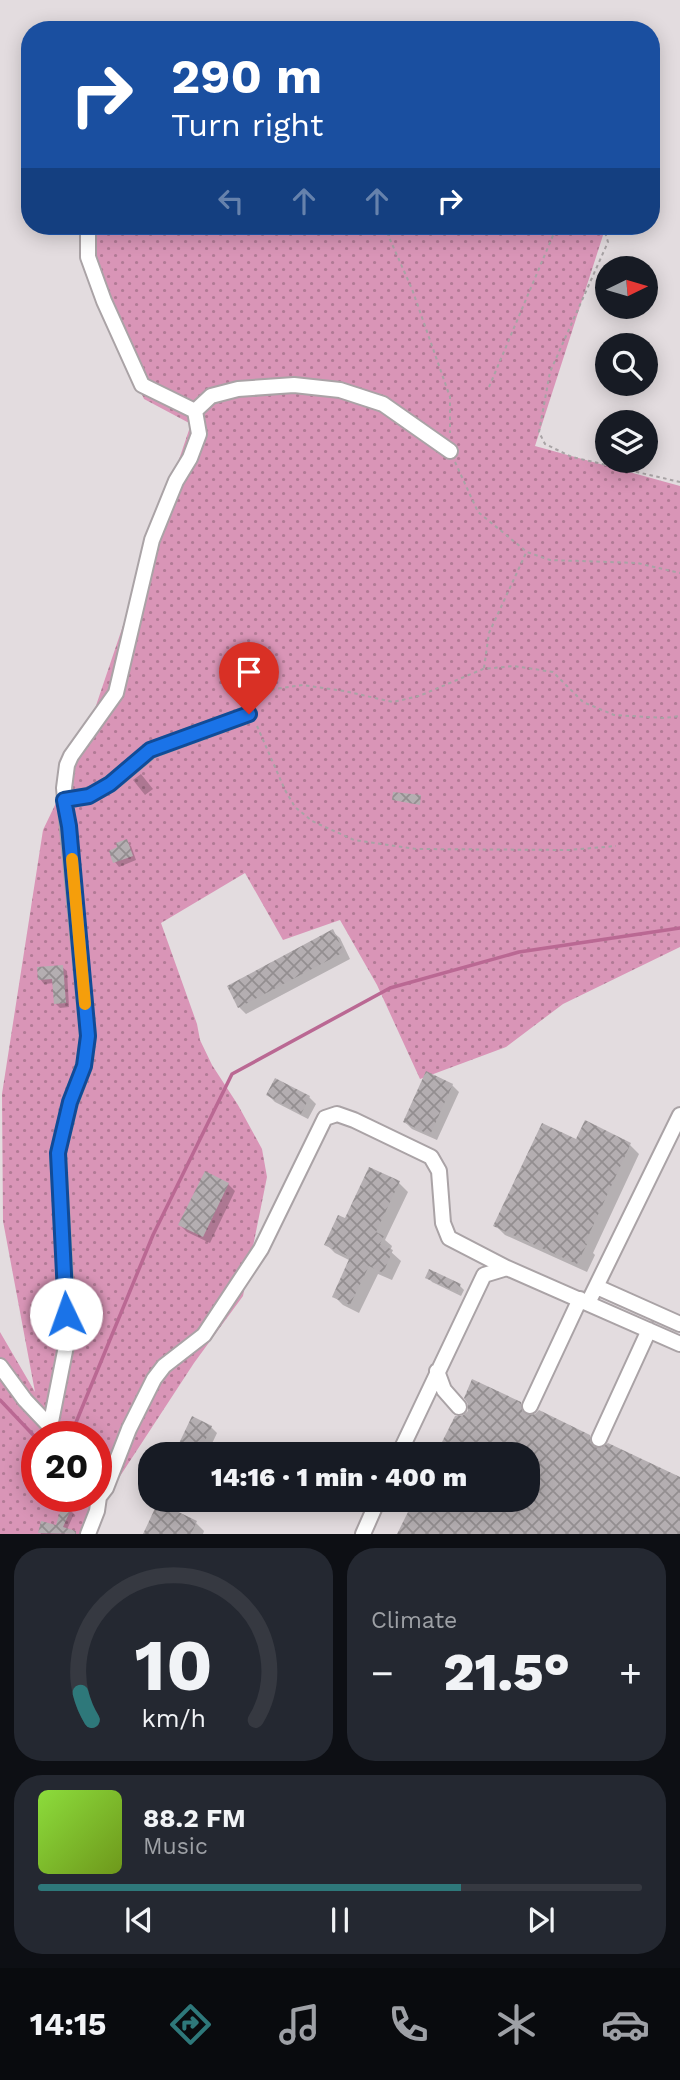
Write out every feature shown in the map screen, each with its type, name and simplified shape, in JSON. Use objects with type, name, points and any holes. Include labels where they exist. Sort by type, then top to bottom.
[{"type":"street","points":[[88,235],[88,257],[104,301],[142,385],[195,411]]},
{"type":"street","points":[[195,411],[211,396],[237,389],[294,385],[340,390],[383,404],[450,451]]},
{"type":"street","points":[[56,1421],[68,1336],[58,1153],[70,1102],[84,1066],[88,1036],[69,826],[64,800],[67,765],[116,693],[152,540],[199,434],[195,411]]},
{"type":"street","points":[[64,800],[89,796],[110,784],[150,750],[249,714]]},
{"type":"street","points":[[112,1473],[129,1429],[154,1380],[164,1366],[204,1335],[261,1249],[325,1118],[337,1114],[431,1157],[439,1171],[443,1223],[449,1238],[507,1268],[680,1344]]},
{"type":"street","points":[[530,1406],[584,1301],[597,1287],[680,1115]]},
{"type":"street","points":[[404,1442],[484,1275],[507,1268]]},
{"type":"street","points":[[597,1287],[680,1324]]},
{"type":"street","points":[[599,1439],[649,1330]]},
{"type":"street","points":[[0,1366],[45,1421]]},
{"type":"street","points":[[437,1371],[444,1390],[459,1407]]},
{"type":"street","points":[[88,1534],[97,1512]]},
{"type":"street","points":[[363,1534],[373,1512]]},
{"type":"path","points":[[388,235],[412,289],[450,397],[450,451],[478,512],[527,552],[550,559],[636,563],[680,573]]},
{"type":"path","points":[[489,387],[553,235]]},
{"type":"path","points":[[606,235],[608,242],[550,372],[539,432],[545,444],[572,457],[680,482]]},
{"type":"path","points":[[484,669],[489,633],[527,552]]},
{"type":"path","points":[[616,846],[569,850],[417,849],[354,840],[312,821],[295,807],[285,790],[262,734],[249,714],[261,697],[286,686],[303,685],[344,691],[393,702],[419,696],[484,669],[514,666],[553,672],[583,702],[614,715],[664,719],[680,716]]},
{"type":"shaded area","points":[[91,235],[603,235],[535,446],[595,463],[595,473],[633,473],[680,486],[680,947],[563,1004],[506,1047],[420,1079],[377,985],[340,920],[283,940],[245,873],[161,923],[197,1024],[200,1040],[262,1149],[267,1177],[243,1296],[194,1363],[142,1442],[138,1442],[138,1449],[112,1488],[112,1421],[21,1421],[21,1512],[102,1512],[93,1534],[0,1534],[0,1332],[35,1392],[3,1221],[2,1094],[43,830],[80,753],[191,424],[144,399],[90,283]]},
{"type":"building","points":[[393,792],[421,795],[420,805],[392,800]]},
{"type":"building","points":[[127,839],[133,856],[113,863],[109,851],[117,847],[116,843]]},
{"type":"building","points":[[333,929],[344,952],[238,1008],[227,986]]},
{"type":"building","points":[[63,965],[66,1003],[54,1004],[52,979],[38,980],[37,967]]},
{"type":"building","points":[[426,1071],[453,1084],[430,1135],[403,1122]]},
{"type":"building","points":[[275,1078],[310,1096],[301,1114],[266,1095]]},
{"type":"building","points":[[585,1120],[631,1143],[577,1264],[493,1226],[542,1123],[576,1139]]},
{"type":"building","points":[[369,1167],[400,1181],[376,1232],[384,1236],[380,1244],[393,1250],[383,1273],[369,1266],[350,1305],[332,1297],[350,1257],[324,1245],[338,1215],[345,1218]]},
{"type":"building","points":[[205,1171],[229,1183],[203,1237],[178,1225]]},
{"type":"building","points":[[429,1269],[461,1284],[457,1292],[425,1278]]},
{"type":"building","points":[[472,1379],[521,1402],[522,1411],[527,1415],[535,1414],[539,1410],[590,1435],[594,1447],[601,1448],[608,1443],[680,1477],[680,1534],[397,1534],[408,1512],[540,1512],[540,1442],[442,1442],[455,1416],[462,1416],[468,1411],[464,1398]]},
{"type":"building","points":[[192,1416],[212,1426],[205,1442],[180,1442]]},
{"type":"building","points":[[60,1512],[70,1512],[63,1527],[76,1531],[76,1534],[38,1533],[41,1521],[56,1525]]},
{"type":"building","points":[[153,1512],[179,1512],[197,1521],[191,1534],[143,1534]]},
{"type":"waterway","points":[[77,1421],[153,1235],[232,1074],[390,988],[519,952],[680,928]]},
{"type":"waterway","points":[[0,1400],[21,1422]]},
{"type":"slow traffic","points":[[72,859],[85,1004]]},
{"type":"route","points":[[66,1314],[58,1153],[70,1102],[84,1066],[88,1036],[69,826],[64,800],[89,796],[110,784],[150,750],[249,714]]}]
